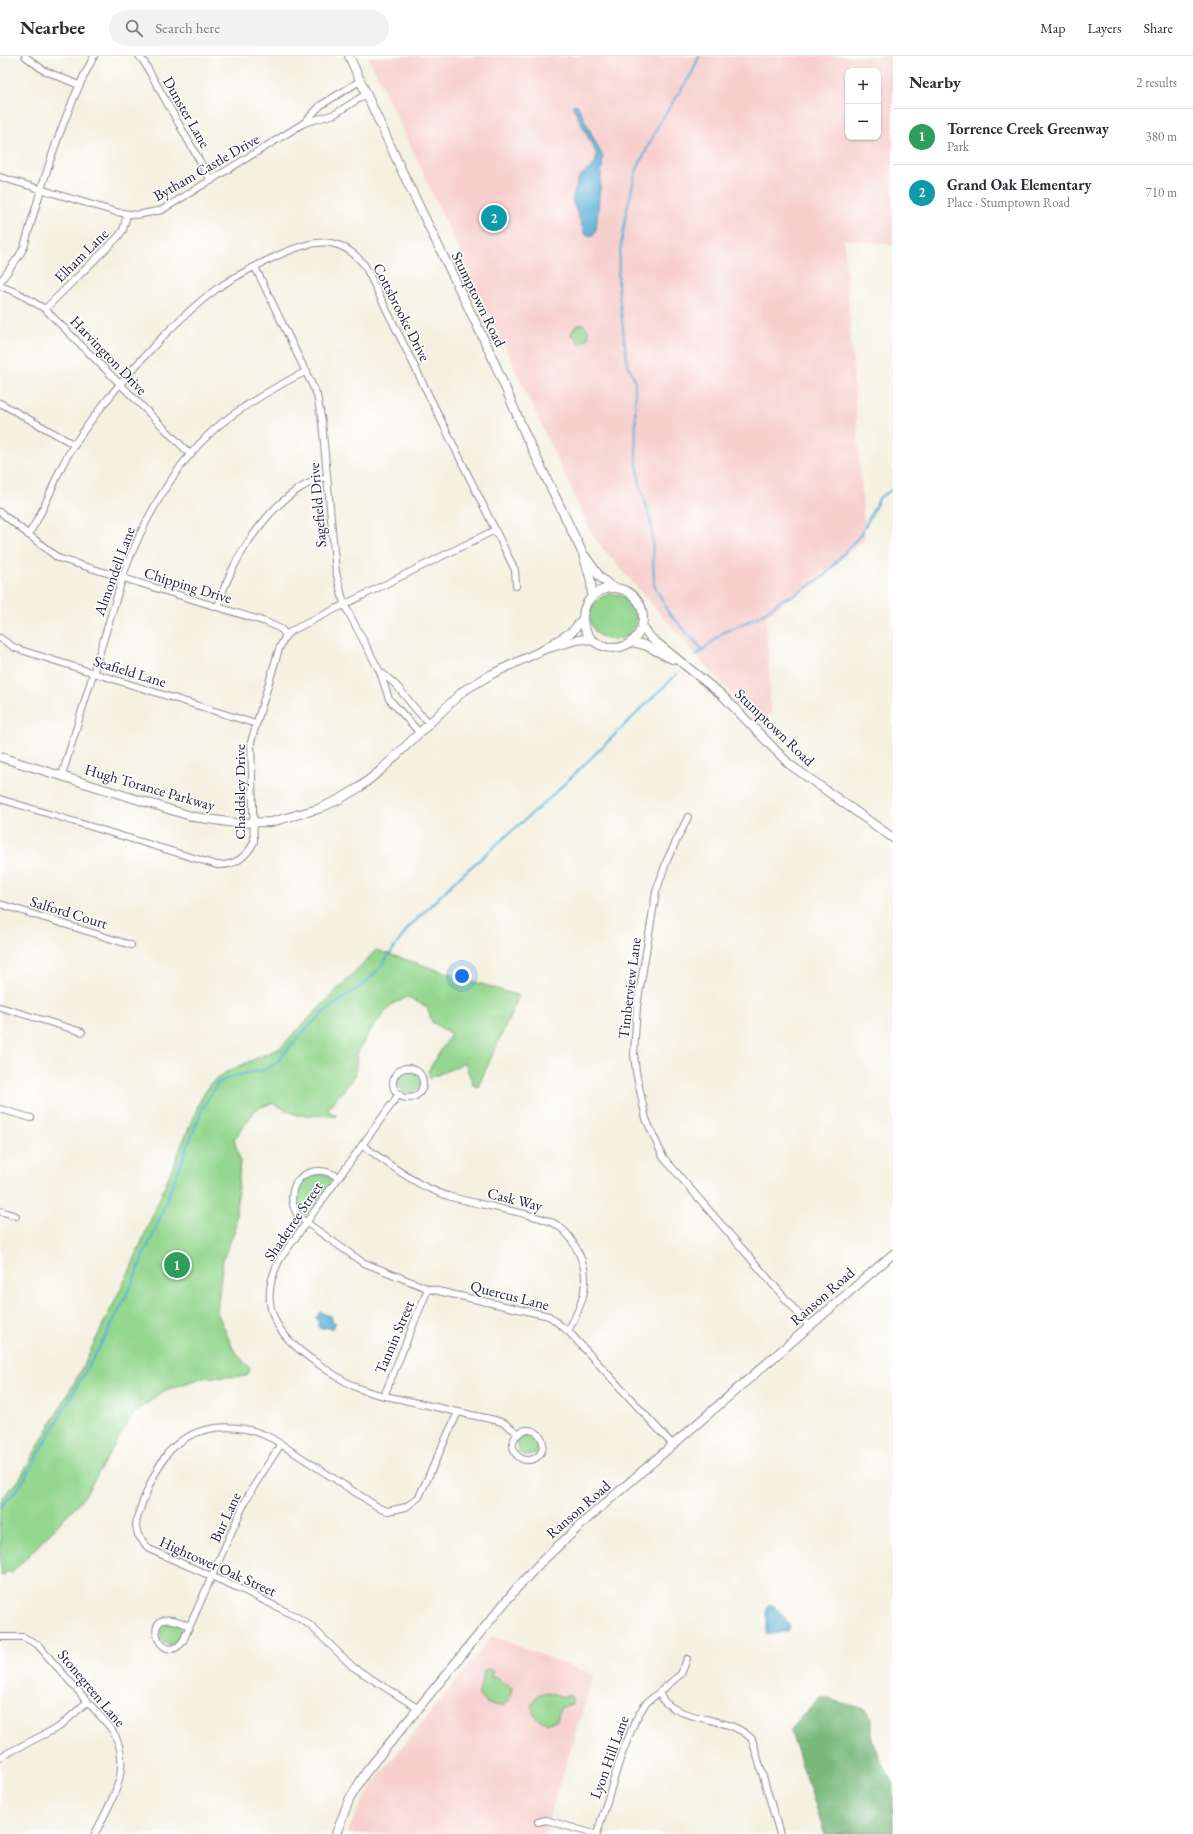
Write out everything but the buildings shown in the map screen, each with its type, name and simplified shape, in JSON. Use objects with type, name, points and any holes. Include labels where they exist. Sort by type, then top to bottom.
[{"type":"street","points":[[25,56],[43,70],[79,85]]},
{"type":"street","points":[[0,282],[24,247],[40,189],[58,133],[79,85],[94,56]]},
{"type":"street","name":"Dunster Lane","points":[[139,56],[144,62],[211,181]]},
{"type":"street","name":"Stumptown Road","points":[[349,56],[489,350],[526,436],[584,554],[600,577],[612,588]]},
{"type":"street","name":"Bytham Castle Drive","points":[[0,177],[127,215],[137,215],[162,210],[304,123],[321,105],[360,81]]},
{"type":"street","name":"Bytham Castle Drive","points":[[304,123],[335,114],[366,94]]},
{"type":"street","name":"Elham Lane","points":[[45,308],[118,237],[123,230],[127,215]]},
{"type":"street","name":"Cottsbrooke Drive","points":[[28,535],[38,520],[61,468],[86,427],[161,341],[201,302],[232,280],[282,253],[319,242],[343,247],[359,257],[365,266],[515,570],[516,586]]},
{"type":"street","name":"Sagefield Drive","points":[[256,267],[307,371],[317,395],[320,408],[336,572],[344,604],[380,672],[389,699],[419,732]]},
{"type":"street","name":"Harvington Drive","points":[[0,286],[18,293],[45,308],[191,455]]},
{"type":"street","name":"Almondell Lane","points":[[62,775],[122,579],[134,546],[157,502],[191,455],[230,417],[267,392],[307,371]]},
{"type":"street","points":[[0,403],[75,445]]},
{"type":"street","points":[[218,607],[233,566],[260,525],[299,489],[317,479],[327,477]]},
{"type":"street","name":"Chipping Drive","points":[[0,512],[58,558],[122,579],[273,624],[286,635]]},
{"type":"street","points":[[286,635],[344,604],[495,530]]},
{"type":"street","name":"Stumptown Road","points":[[584,554],[591,581],[592,597]]},
{"type":"street","points":[[612,588],[622,589],[637,599],[642,607],[644,616],[640,632],[631,642],[624,646],[610,647],[596,642],[587,632],[583,618],[586,607],[592,597],[598,592],[612,588]]},
{"type":"street","name":"Hugh Torance Parkway","points":[[0,757],[194,817],[235,823],[254,823],[295,816],[318,809],[340,799],[381,770],[463,691],[475,683],[545,649],[573,630],[583,618]]},
{"type":"street","name":"Stumptown Road","points":[[642,626],[651,638],[678,662],[722,695],[789,764],[893,838]]},
{"type":"street","name":"Chaddsley Drive","points":[[0,799],[216,865],[226,866],[233,863],[249,852],[254,842],[250,749],[279,648],[286,635]]},
{"type":"street","name":"Seafield Lane","points":[[0,638],[14,648],[256,724]]},
{"type":"street","name":"Hugh Torance Parkway","points":[[545,649],[577,640],[586,639],[596,642]]},
{"type":"street","name":"Stumptown Road","points":[[631,642],[645,645],[678,662]]},
{"type":"street","points":[[380,672],[396,685],[419,713],[430,722]]},
{"type":"street","name":"Timberview Lane","points":[[688,817],[670,854],[656,892],[637,1004],[634,1054],[636,1072],[646,1119],[663,1157],[809,1326]]},
{"type":"street","name":"Salford Court","points":[[0,904],[131,945]]},
{"type":"street","points":[[0,1007],[82,1032]]},
{"type":"street","points":[[406,1068],[416,1070],[422,1078],[422,1087],[420,1091],[413,1097],[408,1098],[399,1094],[394,1087],[393,1082],[397,1073],[406,1068]]},
{"type":"street","name":"Shadetree Street","points":[[399,1094],[275,1267],[270,1291],[270,1307],[273,1317],[284,1337],[312,1360],[359,1388],[384,1396],[499,1422],[519,1434]]},
{"type":"street","points":[[0,1109],[31,1118]]},
{"type":"street","name":"Cask Way","points":[[362,1145],[403,1175],[447,1195],[546,1220],[564,1232],[576,1247],[583,1262],[585,1281],[584,1295],[579,1310],[568,1331]]},
{"type":"street","name":"Quercus Lane","points":[[339,1177],[320,1171],[308,1174],[297,1181],[292,1192],[293,1205],[297,1214],[362,1262],[428,1289],[549,1316],[568,1331],[673,1445]]},
{"type":"street","points":[[0,1211],[16,1216]]},
{"type":"street","name":"Ranson Road","points":[[336,1834],[358,1785],[516,1589],[541,1562],[893,1254]]},
{"type":"street","name":"Tannin Street","points":[[384,1396],[428,1289]]},
{"type":"street","name":"Hightower Oak Street","points":[[419,1709],[395,1692],[361,1672],[342,1657],[311,1626],[297,1617],[149,1549],[138,1535],[136,1526],[137,1518],[160,1466],[167,1454],[190,1436],[217,1427],[246,1428],[259,1431],[374,1506],[388,1511],[398,1510],[406,1507],[419,1497],[458,1412]]},
{"type":"street","points":[[530,1430],[539,1435],[543,1444],[541,1453],[537,1457],[528,1460],[516,1454],[513,1445],[519,1434],[530,1430]]},
{"type":"street","name":"Bur Lane","points":[[189,1626],[175,1619],[165,1620],[158,1626],[156,1631],[158,1641],[165,1647],[178,1647],[183,1641],[252,1489],[281,1444]]},
{"type":"street","name":"Stonegreen Lane","points":[[0,1637],[23,1637],[37,1644],[88,1701],[115,1734],[121,1747],[122,1761],[118,1781],[95,1834]]},
{"type":"street","name":"Lyon Hill Lane","points":[[595,1834],[634,1721],[645,1704],[681,1674],[687,1659]]},
{"type":"street","points":[[659,1693],[664,1703],[680,1711],[744,1730],[752,1739],[780,1834]]},
{"type":"street","points":[[0,1757],[60,1727],[88,1701]]},
{"type":"street","points":[[538,1822],[546,1820],[595,1834]]},
{"type":"shaded area","points":[[368,56],[893,56],[893,245],[844,239],[865,539],[766,617],[771,713],[760,724],[719,681],[594,538]]},
{"type":"shaded area","points":[[492,1636],[594,1675],[544,1834],[347,1834],[357,1811],[379,1776]]},
{"type":"green space","points":[[583,324],[589,331],[588,338],[579,344],[575,336],[571,336],[571,333],[577,325]]},
{"type":"green space","points":[[618,594],[630,600],[635,608],[635,626],[630,634],[622,639],[608,640],[596,634],[591,626],[590,612],[596,600],[604,595]]},
{"type":"green space","points":[[376,950],[519,996],[478,1087],[473,1085],[465,1063],[430,1078],[428,1071],[451,1034],[432,1022],[427,1007],[408,997],[392,1004],[369,1032],[357,1054],[355,1076],[327,1110],[337,1116],[296,1115],[272,1103],[256,1109],[234,1140],[240,1160],[235,1230],[223,1259],[217,1312],[233,1349],[250,1369],[247,1376],[202,1378],[165,1390],[133,1414],[84,1497],[12,1573],[6,1571],[4,1576],[0,1575],[0,1501],[19,1480],[78,1376],[130,1270],[200,1101],[210,1084],[228,1071],[280,1048]]},
{"type":"green space","points":[[409,1071],[417,1074],[420,1082],[417,1090],[409,1093],[401,1090],[398,1082],[401,1074]]},
{"type":"green space","points":[[320,1174],[329,1176],[331,1182],[307,1215],[304,1216],[296,1203],[295,1196],[297,1190],[306,1179]]},
{"type":"green space","points":[[528,1434],[536,1437],[539,1445],[536,1453],[528,1456],[520,1453],[517,1445],[520,1437]]},
{"type":"green space","points":[[171,1623],[179,1626],[182,1634],[179,1642],[171,1645],[163,1642],[160,1634],[163,1626]]},
{"type":"green space","points":[[489,1669],[493,1671],[491,1677],[497,1678],[512,1688],[509,1701],[502,1706],[488,1704],[479,1696],[483,1673],[485,1670]]},
{"type":"green space","points":[[548,1692],[567,1698],[566,1695],[571,1696],[573,1700],[572,1705],[560,1708],[557,1720],[548,1723],[539,1720],[534,1714],[532,1708],[537,1695]]},
{"type":"green space","points":[[821,1697],[865,1709],[872,1718],[872,1740],[893,1785],[893,1834],[825,1834],[790,1729]]},
{"type":"water","points":[[577,104],[603,157],[596,230],[592,236],[585,234],[572,200],[579,177],[595,164],[597,155],[573,107],[573,105]]},
{"type":"water","points":[[320,1312],[332,1317],[331,1320],[336,1323],[331,1329],[325,1327],[323,1330],[317,1326],[319,1323],[316,1318]]},
{"type":"water","points":[[769,1604],[775,1607],[784,1617],[790,1627],[788,1631],[767,1635],[767,1607]]},
{"type":"waterway","points":[[699,56],[692,73],[660,122],[636,171],[627,209],[619,257],[618,286],[627,362],[635,380],[636,458],[640,484],[652,527],[654,584],[668,612],[703,650]]},
{"type":"waterway","points":[[696,656],[724,632],[760,616],[783,599],[795,595],[824,576],[861,534],[880,497],[893,489]]},
{"type":"waterway","points":[[0,1507],[22,1483],[108,1332],[129,1290],[155,1230],[203,1107],[218,1083],[233,1076],[264,1070],[277,1062],[306,1029],[324,1012],[364,984],[379,969],[409,927],[455,881],[552,796],[677,674]]},
{"type":"place","name":"Grand Oak Elementary","points":[[494,218]]},
{"type":"place","name":"Torrence Creek Greenway","points":[[177,1265]]}]
